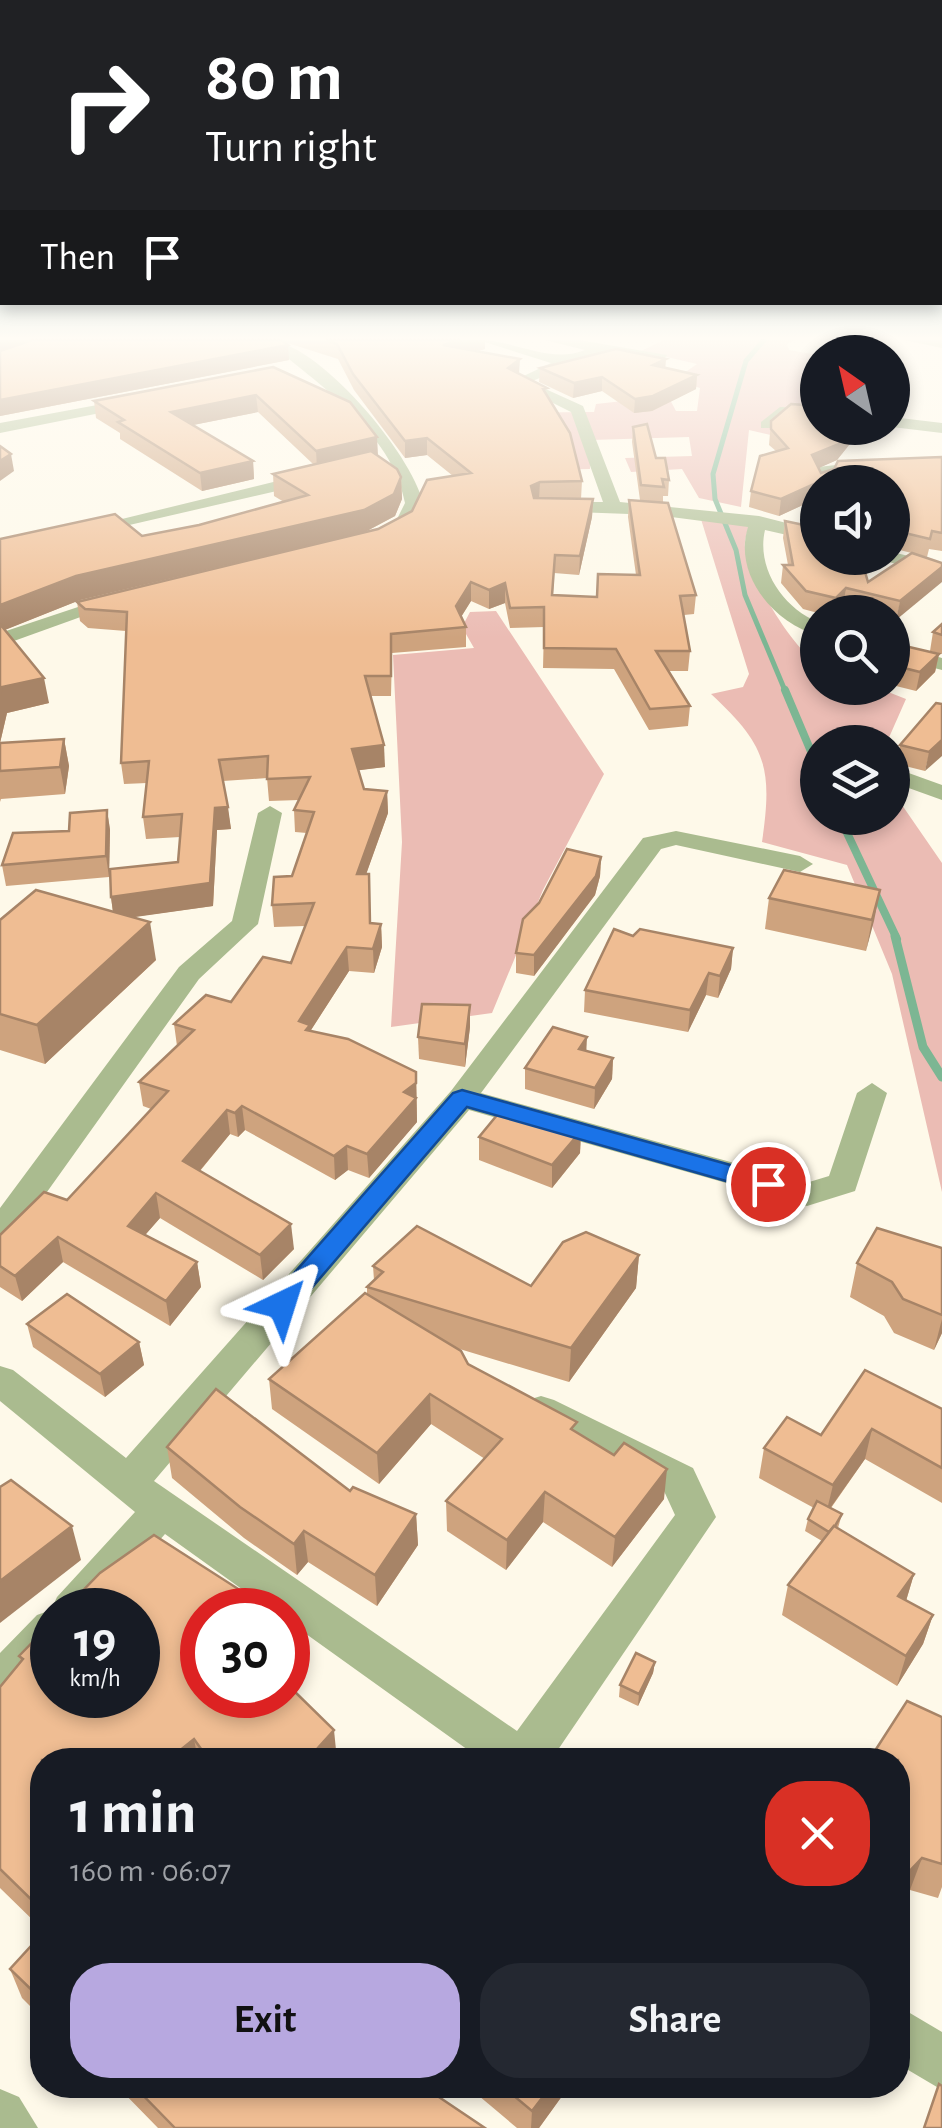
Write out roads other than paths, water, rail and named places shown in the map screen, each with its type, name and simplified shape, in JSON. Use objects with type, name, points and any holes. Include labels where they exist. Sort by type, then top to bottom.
[{"type":"street","points":[[371,439],[415,499],[410,515],[398,528],[372,540]]},
{"type":"street","points":[[589,439],[613,506]]},
{"type":"street","points":[[886,465],[898,464]]},
{"type":"street","points":[[75,532],[338,472]]},
{"type":"street","points":[[540,508],[686,509],[764,522],[800,533]]},
{"type":"street","points":[[764,522],[799,516]]},
{"type":"street","points":[[764,522],[753,545],[773,600],[800,623]]},
{"type":"street","points":[[910,562],[942,570]]},
{"type":"street","points":[[0,640],[137,596]]},
{"type":"street","points":[[910,655],[942,664]]},
{"type":"street","points":[[910,780],[942,792]]},
{"type":"street","points":[[0,1234],[189,973],[244,924],[270,812]]},
{"type":"street","points":[[128,1483],[462,1098],[652,843],[676,838],[800,864]]},
{"type":"street","points":[[462,1098],[807,1195],[843,1183],[872,1093]]},
{"type":"street","points":[[0,1380],[162,1510],[505,1748]]},
{"type":"street","points":[[501,1390],[679,1480],[696,1517],[531,1748]]},
{"type":"street","points":[[92,1588],[162,1510]]},
{"type":"street","points":[[0,1682],[30,1652]]},
{"type":"street","points":[[910,2041],[942,2064]]},
{"type":"street","points":[[0,2116],[11,2128]]},
{"type":"waterway","points":[[723,439],[713,474],[715,499],[736,550],[745,595],[786,693]]},
{"type":"waterway","points":[[785,690],[800,725]]},
{"type":"waterway","points":[[848,835],[897,939]]},
{"type":"waterway","points":[[895,936],[923,1047],[942,1077]]}]
